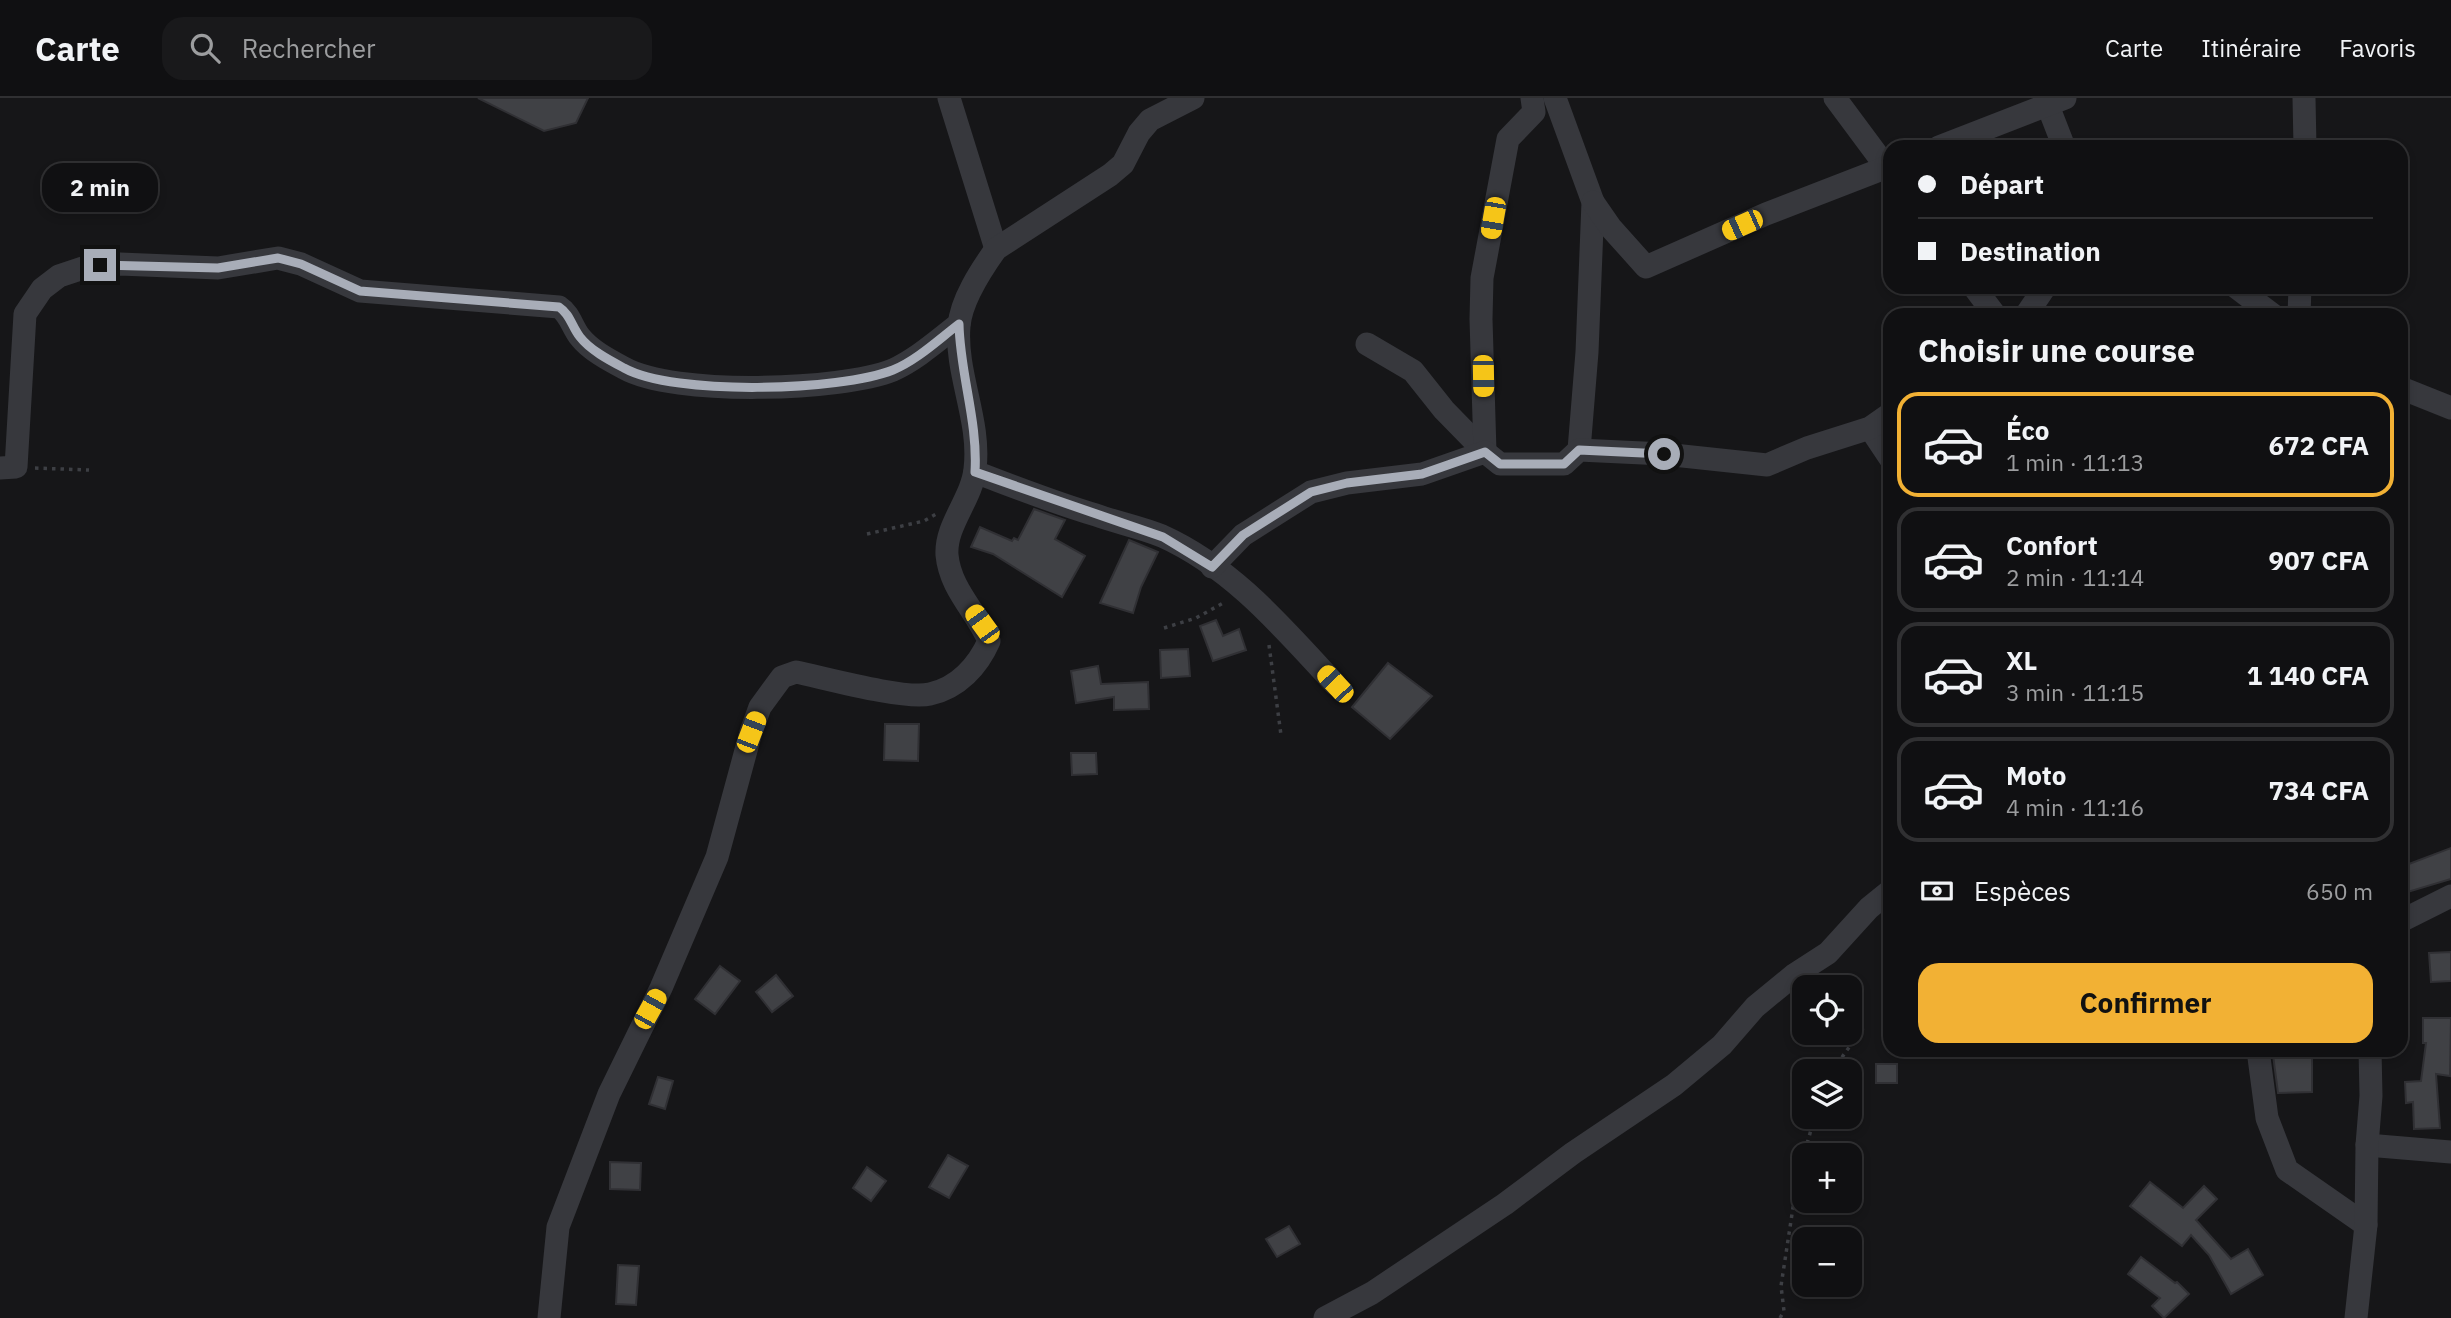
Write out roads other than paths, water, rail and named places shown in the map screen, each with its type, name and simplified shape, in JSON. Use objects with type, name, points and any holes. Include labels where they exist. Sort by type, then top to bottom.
[{"type":"street","points":[[949,98],[996,249]]},
{"type":"street","points":[[549,1318],[558,1227],[609,1094],[662,988],[717,857],[760,707],[782,677],[796,672],[907,695],[930,694],[968,675],[982,657],[989,641],[982,624],[958,591],[947,556],[949,541],[975,472],[977,446],[960,352],[959,324],[983,267],[996,249],[1111,175],[1123,164],[1139,133],[1150,120],[1193,98]]},
{"type":"street","points":[[1485,452],[1480,319],[1482,278],[1508,139],[1534,111],[1532,98]]},
{"type":"street","points":[[1555,98],[1593,202],[1611,228],[1646,267],[1766,214],[1883,171]]},
{"type":"street","points":[[1835,98],[1883,161]]},
{"type":"street","points":[[2304,98],[2305,140]]},
{"type":"street","points":[[1957,140],[2052,100],[2062,140]]},
{"type":"street","points":[[1367,344],[1413,371],[1444,410],[1500,464],[1564,464],[1579,450],[1587,352],[1593,202]]},
{"type":"street","points":[[8,468],[24,314],[41,289],[58,276],[100,265],[218,268],[278,258],[301,264],[360,291],[559,307],[567,314],[580,338],[626,369],[660,379],[696,385],[803,384],[870,376],[900,366],[959,324]]},
{"type":"street","points":[[2245,294],[2264,308]]},
{"type":"street","points":[[2408,391],[2451,408]]},
{"type":"street","points":[[1579,450],[1664,454],[1767,465],[1807,448],[1870,428],[1883,419]]},
{"type":"street","points":[[1870,428],[1883,448]]},
{"type":"street","points":[[1212,567],[1243,535],[1311,492],[1347,483],[1422,474],[1485,452]]},
{"type":"street","points":[[975,472],[1163,537],[1246,591],[1335,684]]},
{"type":"street","points":[[2408,918],[2451,896]]},
{"type":"street","points":[[1325,1318],[1372,1293],[1505,1204],[1573,1153],[1674,1085],[1722,1045],[1755,1007],[1794,975],[1828,953],[1883,897]]},
{"type":"street","points":[[2259,1057],[2267,1118],[2287,1170],[2366,1225]]},
{"type":"street","points":[[2356,1318],[2366,1225],[2370,1057]]},
{"type":"street","points":[[2367,1145],[2451,1152]]}]
